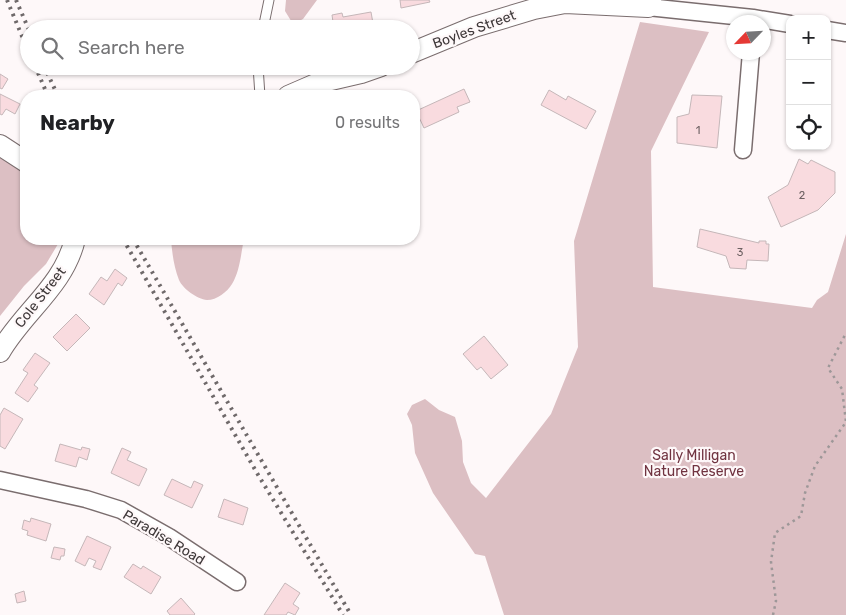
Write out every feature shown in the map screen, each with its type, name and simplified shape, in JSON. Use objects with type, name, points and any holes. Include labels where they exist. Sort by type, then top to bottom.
[{"type":"street","name":"Boyles Street","points":[[420,49],[474,27],[524,11],[549,6],[565,3],[650,4]]},
{"type":"street","points":[[650,4],[726,17]]},
{"type":"street","points":[[771,22],[786,24]]},
{"type":"street","points":[[831,31],[846,33]]},
{"type":"street","points":[[743,150],[750,60]]},
{"type":"street","points":[[302,90],[318,83],[352,75]]},
{"type":"street","points":[[0,145],[20,158]]},
{"type":"street","name":"Cole Street","points":[[0,352],[10,335],[34,309],[63,271],[73,245]]},
{"type":"street","name":"Paradise Road","points":[[0,480],[121,510],[168,537],[237,582]]},
{"type":"lane","points":[[265,20],[268,0]]},
{"type":"lane","points":[[259,75],[260,90]]},
{"type":"path","points":[[773,615],[776,601],[771,562],[775,533],[801,516],[815,466],[846,422],[842,389],[828,368],[846,333]]},
{"type":"green space","points":[[286,0],[317,0],[301,20],[291,20],[285,11]]},
{"type":"green space","name":"Sally Milligan Nature Reserve","points":[[640,22],[709,32],[651,151],[653,287],[812,308],[817,300],[828,292],[846,234],[846,615],[504,615],[485,556],[475,554],[433,493],[415,453],[412,425],[407,414],[412,405],[425,399],[439,410],[455,417],[462,441],[463,462],[471,483],[486,498],[551,414],[578,347],[574,241]]},
{"type":"green space","points":[[0,157],[20,170],[20,245],[57,245],[46,264],[24,286],[0,316]]},
{"type":"green space","points":[[172,245],[243,245],[235,279],[225,293],[211,300],[199,298],[187,290],[179,280],[173,260]]},
{"type":"building","points":[[400,0],[429,0],[430,2],[401,8]]},
{"type":"building","points":[[371,12],[372,20],[333,20],[332,15],[342,13],[343,17]]},
{"type":"building","points":[[0,74],[8,79],[2,89],[0,88]]},
{"type":"building","points":[[464,89],[470,102],[457,107],[459,112],[424,128],[420,120],[420,109]]},
{"type":"building","points":[[549,90],[566,100],[568,96],[596,111],[586,129],[541,105]]},
{"type":"building","points":[[0,94],[20,104],[15,114],[6,109],[2,115],[0,114]]},
{"type":"building","points":[[692,95],[722,96],[717,148],[677,143],[677,117],[689,114]]},
{"type":"building","points":[[799,159],[808,164],[811,160],[835,172],[835,193],[818,210],[781,227],[768,197],[788,185]]},
{"type":"building","points":[[700,229],[759,243],[759,241],[766,241],[766,244],[769,244],[768,261],[747,260],[746,269],[730,268],[726,256],[697,247]]},
{"type":"building","points":[[115,269],[127,278],[122,286],[118,283],[104,305],[89,294],[101,277],[107,281]]},
{"type":"building","points":[[76,314],[90,328],[67,351],[53,337]]},
{"type":"building","points":[[484,336],[508,365],[491,379],[481,367],[477,370],[463,354]]},
{"type":"building","points":[[35,353],[50,363],[34,385],[38,388],[28,402],[15,393],[28,373],[23,370]]},
{"type":"building","points":[[4,408],[23,419],[5,449],[0,446],[0,415]]},
{"type":"building","points":[[60,444],[81,450],[82,447],[90,449],[87,460],[79,457],[76,467],[55,461]]},
{"type":"building","points":[[122,448],[131,452],[127,460],[147,469],[139,486],[111,473]]},
{"type":"building","points":[[172,479],[191,488],[194,481],[203,485],[192,508],[164,495]]},
{"type":"building","points":[[224,499],[248,508],[243,525],[218,517]]},
{"type":"building","points":[[31,518],[51,524],[46,541],[27,535],[28,531],[22,529],[24,520],[30,522]]},
{"type":"building","points":[[87,536],[111,547],[101,570],[93,567],[96,561],[89,558],[85,566],[75,561]]},
{"type":"building","points":[[54,547],[65,549],[64,556],[61,556],[60,560],[51,558]]},
{"type":"building","points":[[133,564],[141,569],[143,566],[161,577],[151,594],[124,577]]},
{"type":"building","points":[[285,583],[300,593],[293,604],[299,608],[295,615],[288,612],[286,615],[264,615]]},
{"type":"building","points":[[24,591],[26,601],[17,603],[15,594]]},
{"type":"building","points":[[181,598],[194,615],[170,615],[167,611]]},
{"type":"railway","points":[[7,0],[20,31]]},
{"type":"railway","points":[[16,0],[25,20]]},
{"type":"railway","points":[[39,75],[45,90]]},
{"type":"railway","points":[[48,75],[55,90]]},
{"type":"railway","points":[[126,245],[257,473],[343,615]]},
{"type":"railway","points":[[136,245],[351,615]]}]
